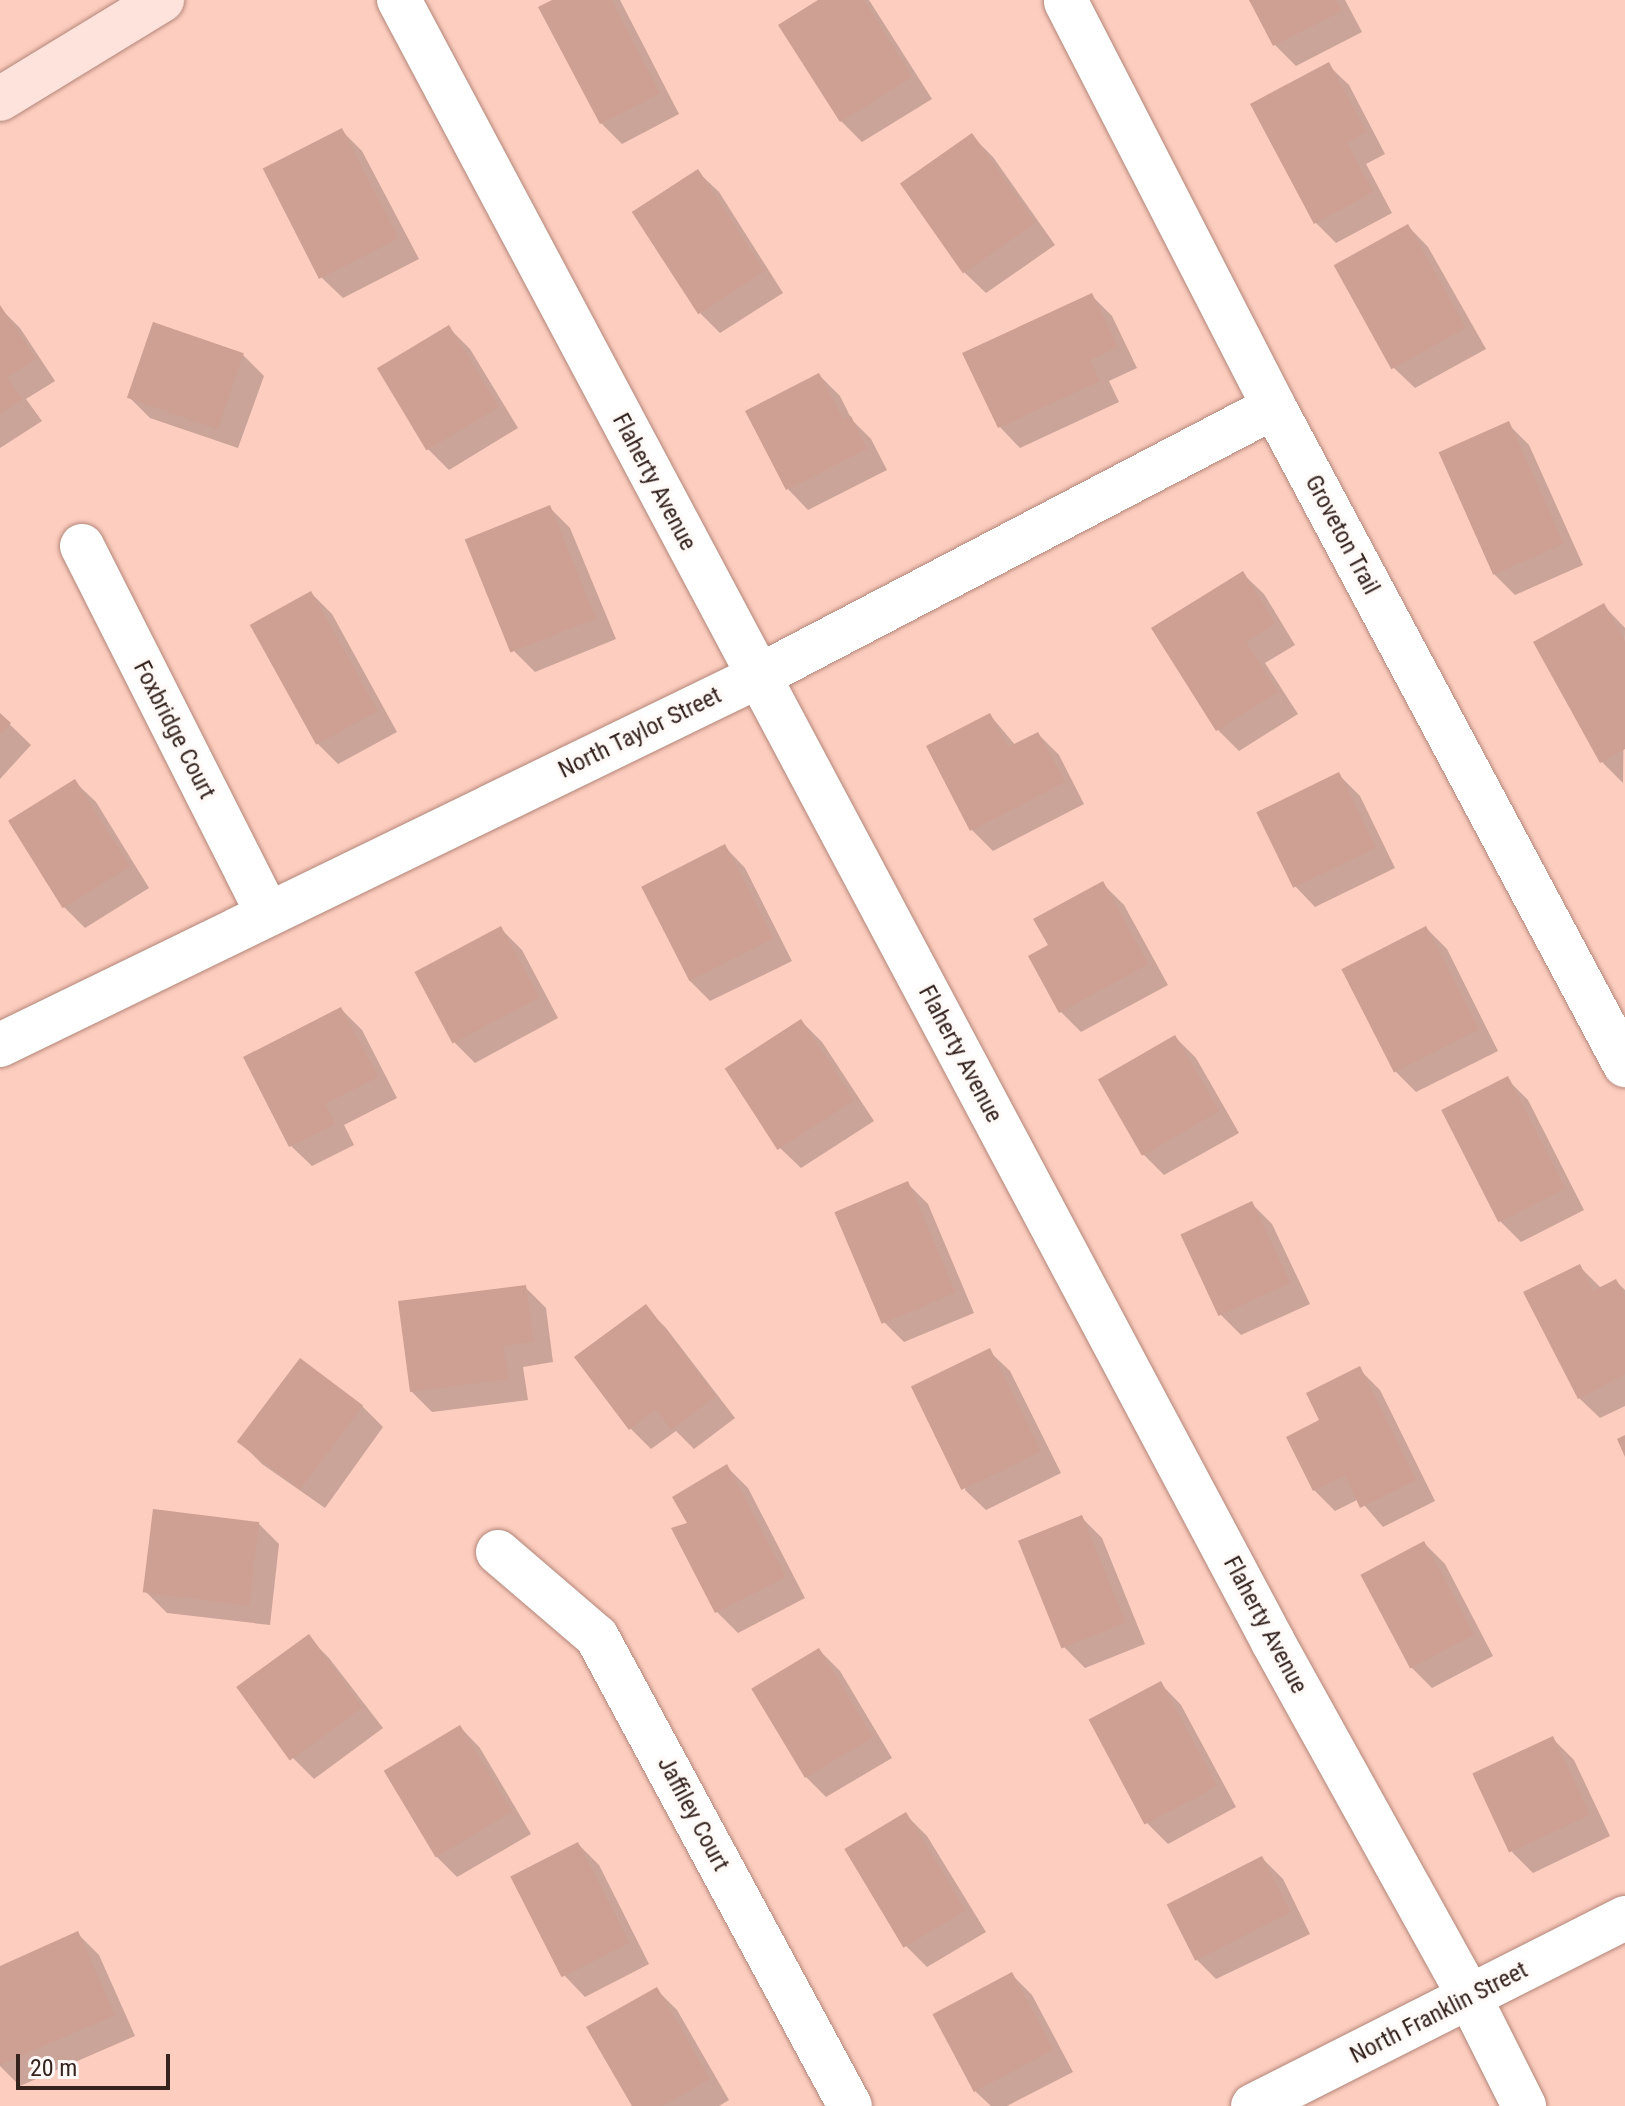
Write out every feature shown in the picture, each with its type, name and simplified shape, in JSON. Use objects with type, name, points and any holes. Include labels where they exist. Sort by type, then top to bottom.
[{"type":"main road","points":[[0,99],[162,0]]},
{"type":"street","name":"Flaherty Avenue","points":[[399,0],[1273,1642],[1470,1998],[1524,2106]]},
{"type":"street","name":"Groveton Trail","points":[[1066,2],[1274,407],[1625,1065]]},
{"type":"street","name":"North Taylor Street","points":[[0,1045],[267,912],[759,676],[1274,407]]},
{"type":"street","name":"Foxbridge Court","points":[[82,546],[267,912]]},
{"type":"street","name":"Jaffiley Court","points":[[498,1552],[597,1637],[850,2106]]},
{"type":"street","name":"North Franklin Street","points":[[1253,2106],[1625,1918]]},
{"type":"building","points":[[552,0],[611,0],[660,93],[600,124],[538,7]]},
{"type":"building","points":[[818,0],[864,0],[912,77],[840,122],[778,25]]},
{"type":"building","points":[[1249,0],[1336,0],[1342,11],[1273,46]]},
{"type":"building","points":[[1329,62],[1366,132],[1347,143],[1373,192],[1314,224],[1250,104]]},
{"type":"building","points":[[342,128],[398,238],[319,279],[263,168]]},
{"type":"building","points":[[972,133],[1035,223],[963,274],[900,183]]},
{"type":"building","points":[[698,169],[764,271],[698,314],[632,212]]},
{"type":"building","points":[[1408,224],[1466,328],[1391,369],[1334,265]]},
{"type":"building","points":[[1092,293],[1118,347],[1090,360],[1100,381],[998,428],[962,353]]},
{"type":"building","points":[[0,305],[36,359],[7,377],[22,399],[0,414]]},
{"type":"building","points":[[153,322],[244,353],[218,429],[127,398]]},
{"type":"building","points":[[449,325],[498,407],[426,451],[377,368]]},
{"type":"building","points":[[819,373],[843,419],[851,416],[867,449],[786,490],[745,411]]},
{"type":"building","points":[[1509,421],[1564,543],[1493,575],[1439,452]]},
{"type":"building","points":[[550,505],[596,618],[510,653],[465,539]]},
{"type":"building","points":[[1243,571],[1275,623],[1246,642],[1278,692],[1216,731],[1151,628]]},
{"type":"building","points":[[311,591],[377,711],[316,745],[250,625]]},
{"type":"building","points":[[1604,603],[1625,641],[1625,749],[1600,763],[1533,642]]},
{"type":"building","points":[[0,713],[11,723],[0,735]]},
{"type":"building","points":[[990,713],[1008,747],[1038,732],[1065,782],[970,831],[926,746]]},
{"type":"building","points":[[1339,772],[1376,847],[1293,888],[1256,812]]},
{"type":"building","points":[[75,779],[130,866],[63,908],[8,821]]},
{"type":"building","points":[[725,844],[773,938],[689,981],[641,887]]},
{"type":"building","points":[[1103,881],[1148,964],[1059,1013],[1028,956],[1048,945],[1033,919]]},
{"type":"building","points":[[501,926],[539,998],[452,1044],[414,972]]},
{"type":"building","points":[[1426,926],[1479,1029],[1394,1072],[1341,969]]},
{"type":"building","points":[[341,1007],[378,1077],[325,1104],[335,1124],[289,1147],[243,1057]]},
{"type":"building","points":[[801,1019],[854,1100],[778,1150],[725,1069]]},
{"type":"building","points":[[1175,1035],[1219,1111],[1142,1156],[1098,1080]]},
{"type":"building","points":[[1508,1076],[1565,1188],[1498,1222],[1441,1110]]},
{"type":"building","points":[[908,1181],[955,1292],[882,1324],[834,1212]]},
{"type":"building","points":[[1252,1201],[1290,1283],[1218,1316],[1180,1234]]},
{"type":"building","points":[[1580,1264],[1593,1291],[1616,1279],[1625,1296],[1625,1374],[1578,1399],[1523,1292]]},
{"type":"building","points":[[526,1285],[533,1342],[503,1346],[508,1379],[410,1392],[398,1301]]},
{"type":"building","points":[[646,1304],[716,1396],[671,1430],[656,1409],[629,1430],[574,1357]]},
{"type":"building","points":[[990,1348],[1040,1451],[961,1490],[911,1387]]},
{"type":"building","points":[[300,1358],[363,1406],[300,1489],[237,1442]]},
{"type":"building","points":[[1360,1366],[1416,1480],[1360,1508],[1345,1475],[1313,1491],[1286,1437],[1319,1420],[1306,1393]]},
{"type":"building","points":[[1625,1435],[1625,1457],[1617,1439]]},
{"type":"building","points":[[727,1464],[786,1577],[715,1613],[671,1528],[687,1523],[672,1497]]},
{"type":"building","points":[[153,1509],[259,1522],[249,1605],[143,1592]]},
{"type":"building","points":[[1082,1515],[1125,1623],[1061,1648],[1018,1541]]},
{"type":"building","points":[[1424,1541],[1474,1635],[1410,1668],[1360,1575]]},
{"type":"building","points":[[309,1634],[362,1708],[290,1761],[236,1687]]},
{"type":"building","points":[[819,1648],[873,1737],[805,1778],[751,1689]]},
{"type":"building","points":[[1161,1681],[1217,1786],[1144,1825],[1089,1719]]},
{"type":"building","points":[[460,1725],[512,1812],[436,1857],[384,1771]]},
{"type":"building","points":[[1553,1736],[1590,1815],[1509,1852],[1472,1774]]},
{"type":"building","points":[[906,1812],[965,1911],[904,1948],[844,1849]]},
{"type":"building","points":[[578,1842],[629,1943],[562,1977],[510,1877]]},
{"type":"building","points":[[1262,1856],[1291,1912],[1195,1961],[1167,1905]]},
{"type":"building","points":[[78,1931],[115,2015],[0,2065],[0,1966]]},
{"type":"building","points":[[1012,1972],[1053,2050],[974,2092],[933,2014]]},
{"type":"building","points":[[657,1987],[710,2079],[662,2106],[632,2106],[586,2027]]}]
